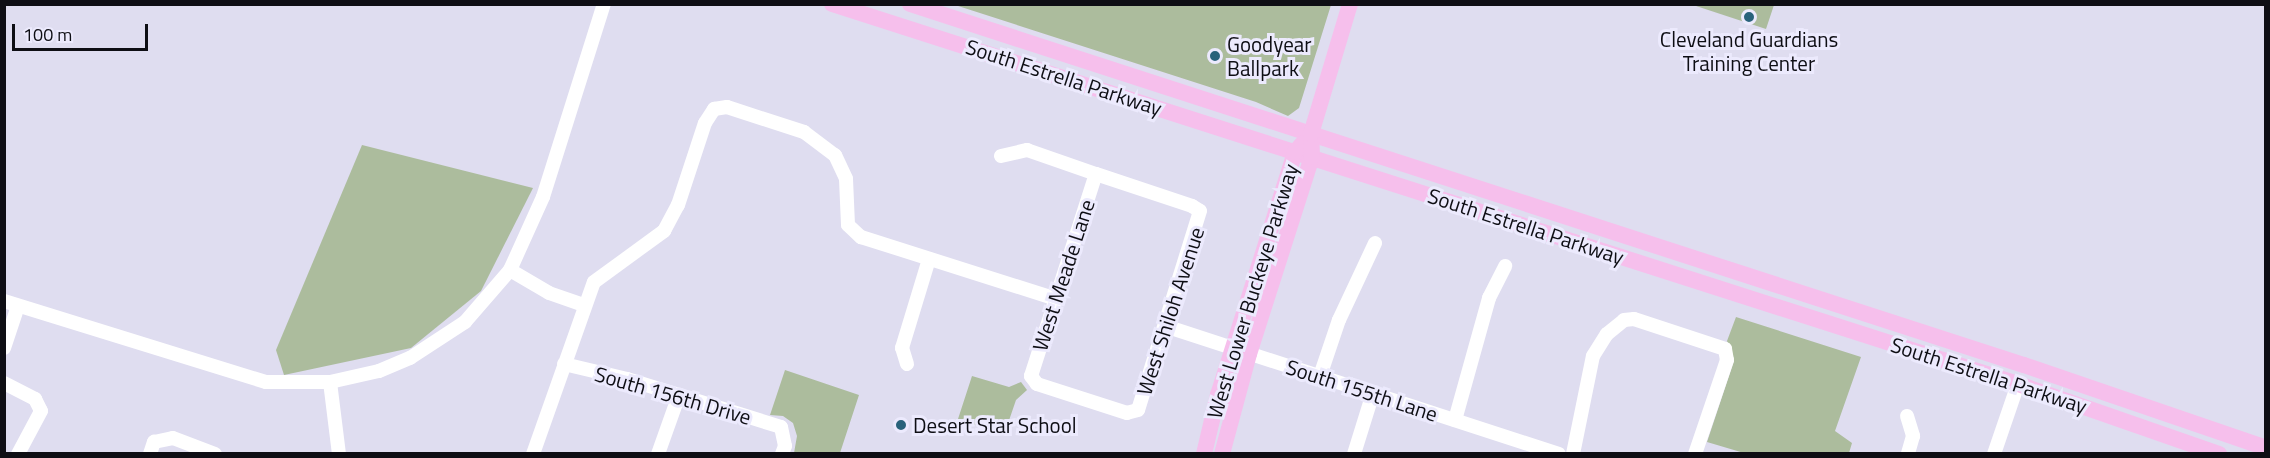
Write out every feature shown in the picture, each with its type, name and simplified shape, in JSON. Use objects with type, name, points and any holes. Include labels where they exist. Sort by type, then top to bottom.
[{"type":"main road","name":"South Estrella Parkway","points":[[832,4],[2018,384],[2219,453]]},
{"type":"main road","name":"South Estrella Parkway","points":[[910,4],[2024,365],[2265,447]]},
{"type":"main road","name":"West Lower Buckeye Parkway","points":[[1204,453],[1312,158],[1311,134],[1350,4]]},
{"type":"main road","name":"West Lower Buckeye Parkway","points":[[1222,453],[1241,351],[1295,152],[1311,134]]},
{"type":"main road","points":[[2018,384],[2024,365]]},
{"type":"street","points":[[4,301],[236,376],[292,385],[330,382],[379,371],[425,350],[465,322],[510,270],[543,197],[604,4]]},
{"type":"street","points":[[533,453],[594,282],[664,231],[678,205],[705,123],[714,109],[727,107],[804,132],[836,155],[846,179],[848,225],[861,237],[1056,299]]},
{"type":"street","points":[[1001,156],[1027,150],[1096,174]]},
{"type":"street","name":"West Shiloh Avenue","points":[[1096,174],[1200,211],[1138,410]]},
{"type":"street","name":"West Meade Lane","points":[[1096,174],[1030,376],[1037,384],[1127,413],[1138,410]]},
{"type":"street","points":[[1320,376],[1339,320],[1375,243]]},
{"type":"street","points":[[907,364],[902,348],[929,259]]},
{"type":"street","points":[[1455,420],[1482,319],[1504,266]]},
{"type":"street","points":[[510,270],[549,293],[584,305]]},
{"type":"street","points":[[4,348],[18,306]]},
{"type":"street","points":[[1573,453],[1593,356],[1607,334],[1624,320],[1634,319],[1725,349],[1727,360],[1695,453]]},
{"type":"street","name":"South 155th Lane","points":[[1165,326],[1559,453]]},
{"type":"street","name":"South 156th Drive","points":[[564,364],[679,395],[781,427],[785,446],[782,453]]},
{"type":"street","points":[[330,382],[339,453]]},
{"type":"street","points":[[4,383],[35,399],[41,411],[18,453]]},
{"type":"street","points":[[1994,453],[2018,384]]},
{"type":"street","points":[[1354,453],[1373,393]]},
{"type":"street","points":[[658,453],[679,395]]},
{"type":"street","points":[[1907,416],[1913,436],[1908,453]]},
{"type":"street","points":[[152,448],[173,438],[215,453]]},
{"type":"green space","name":"Goodyear Ballpark","points":[[955,5],[1331,5],[1299,108],[1288,116],[1256,102]]},
{"type":"green space","name":"Cleveland Guardians Training Center","points":[[1693,5],[1774,5],[1766,29]]},
{"type":"green space","points":[[362,145],[533,188],[481,291],[411,348],[284,375],[276,350]]},
{"type":"green space","points":[[1736,317],[1861,357],[1835,431],[1852,443],[1849,453],[1744,453],[1707,442],[1734,361],[1727,341]]},
{"type":"green space","points":[[785,370],[859,395],[840,453],[794,453],[797,436],[793,423],[783,416],[770,415]]},
{"type":"green space","points":[[972,376],[1009,387],[1021,382],[1027,390],[1016,400],[1004,435],[958,419]]},
{"type":"place","name":"Cleveland Guardians Training Center","points":[[1749,17]]},
{"type":"place","name":"Goodyear Ballpark","points":[[1215,56]]},
{"type":"place","name":"Desert Star School","points":[[901,425]]}]
